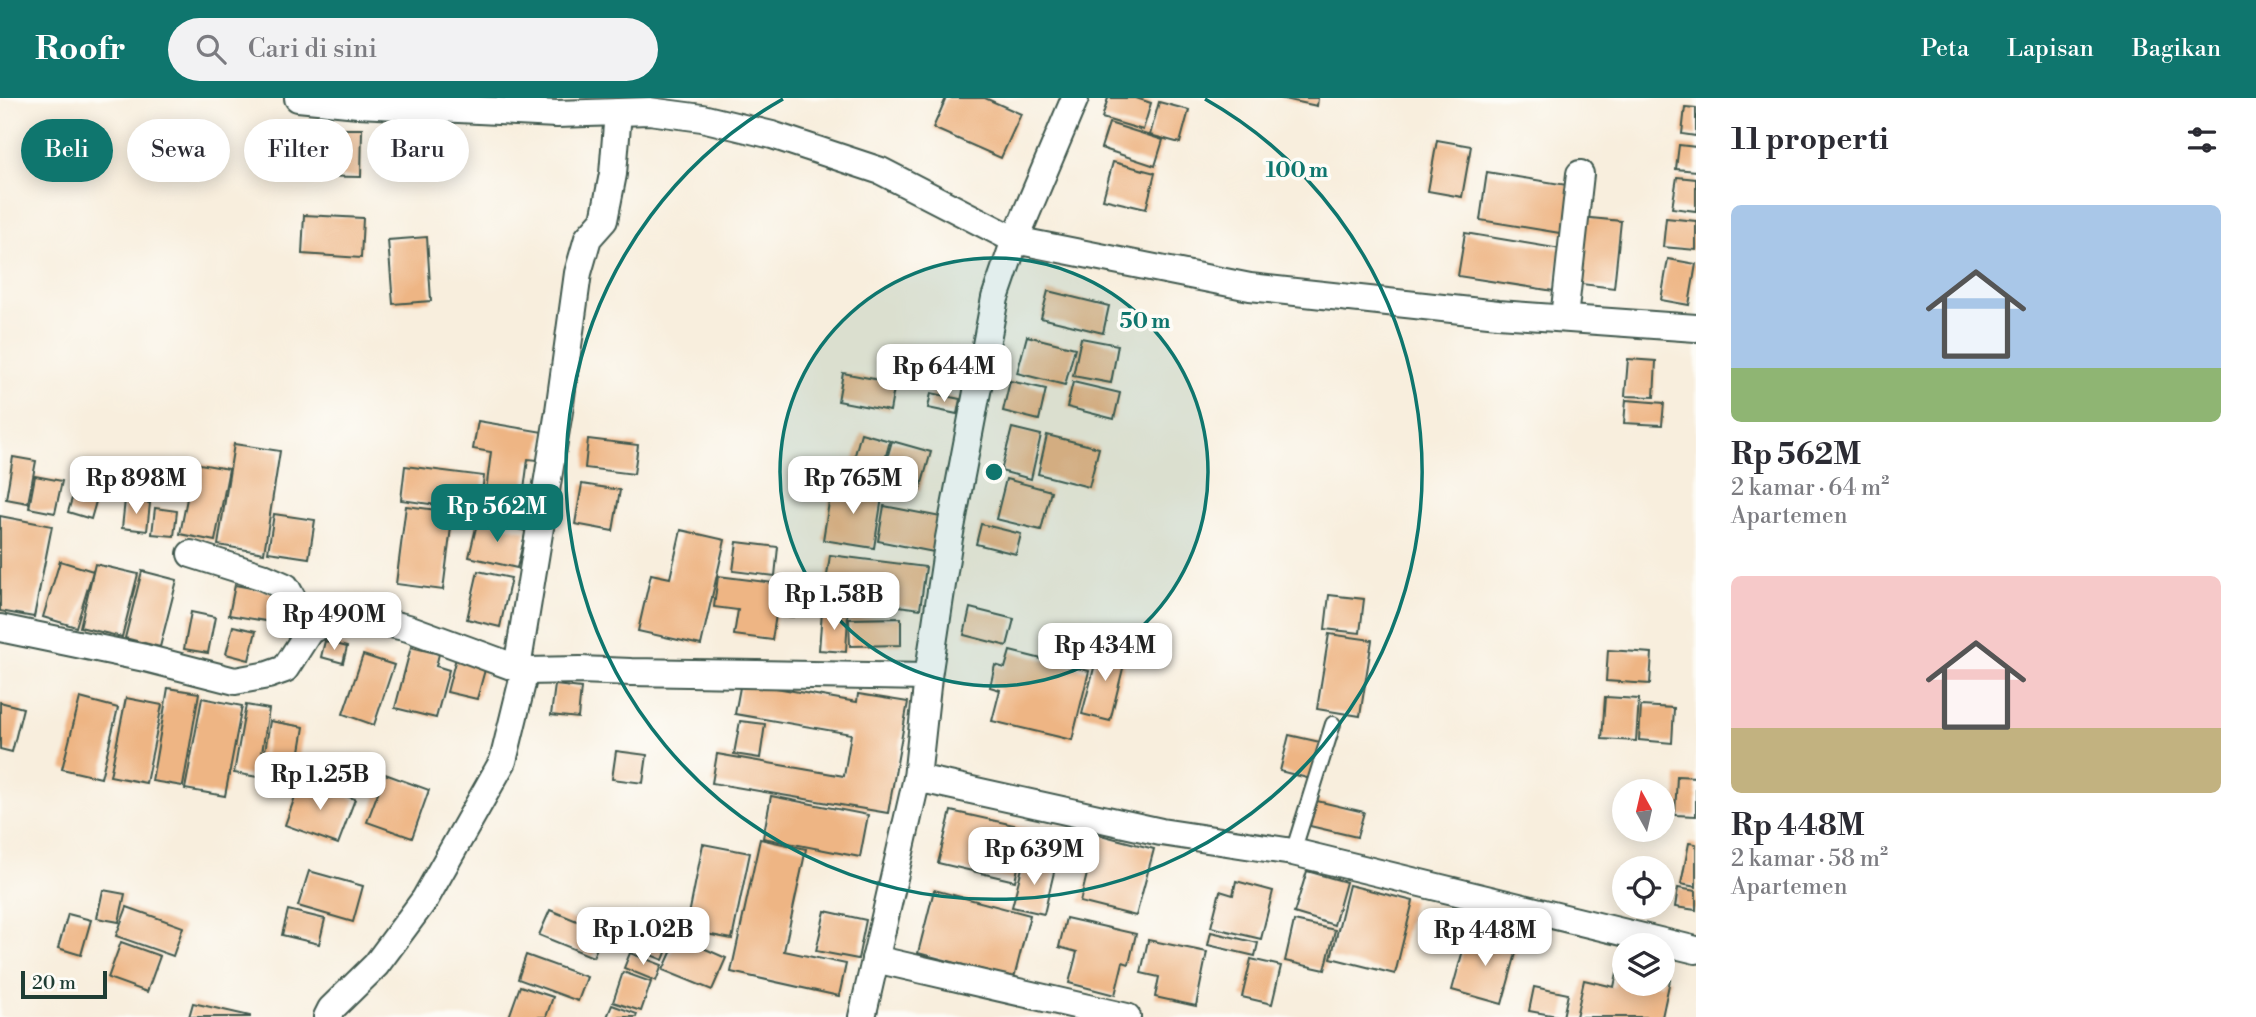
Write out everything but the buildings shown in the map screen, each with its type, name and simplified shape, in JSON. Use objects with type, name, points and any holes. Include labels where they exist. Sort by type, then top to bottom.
[{"type":"street","points":[[298,98],[557,114],[649,110],[702,118],[772,135],[881,171],[1015,240],[1250,287],[1497,314],[1696,328],[1627,322],[1110,255],[1015,240]]},
{"type":"street","points":[[862,1017],[917,778],[928,677],[971,413],[995,298],[1015,240],[1075,98]]},
{"type":"street","points":[[327,1017],[331,1009],[376,965],[425,899],[503,761],[521,670],[578,273],[588,238],[604,220],[613,174],[618,111]]},
{"type":"street","points":[[1563,318],[1580,174]]},
{"type":"street","points":[[191,554],[261,576],[286,587],[310,630]]},
{"type":"street","points":[[0,628],[145,658],[235,681],[285,669],[310,630],[342,617],[365,618],[408,628],[521,670],[928,677]]},
{"type":"street","points":[[917,778],[1161,832],[1293,852],[1696,950]]},
{"type":"street","points":[[875,960],[1128,1017]]},
{"type":"lane","points":[[1293,852],[1333,724]]}]
